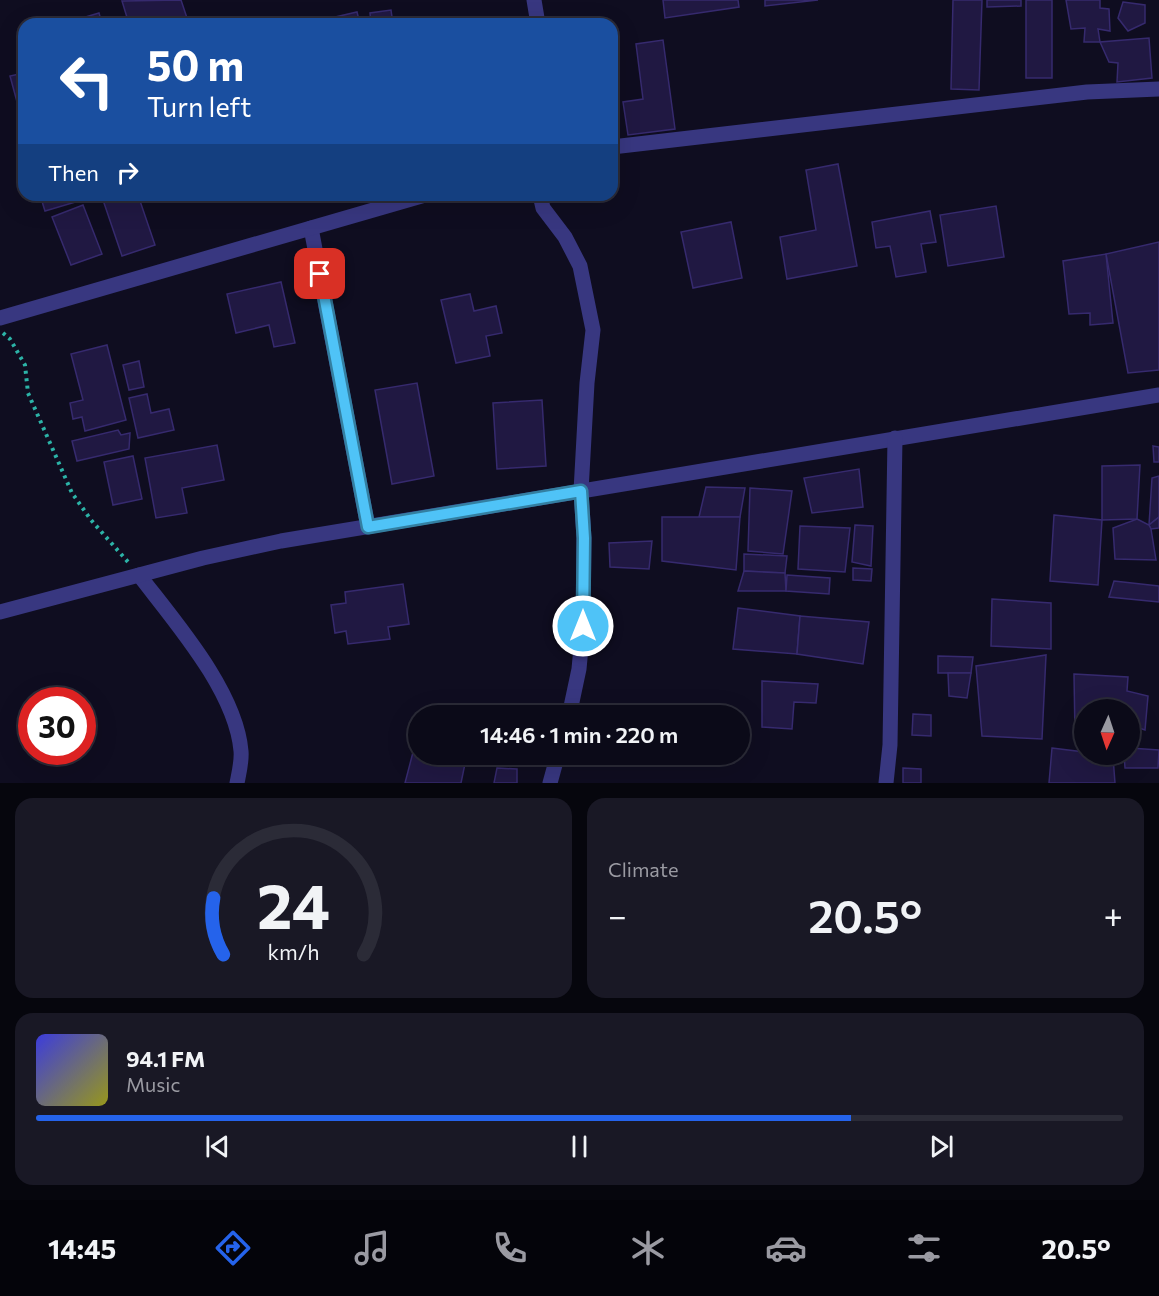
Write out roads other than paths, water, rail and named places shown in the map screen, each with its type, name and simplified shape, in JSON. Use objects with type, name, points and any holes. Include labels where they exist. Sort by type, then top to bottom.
[{"type":"street","points":[[534,0],[537,18]]},
{"type":"street","points":[[618,146],[1087,92],[1159,89]]},
{"type":"street","points":[[0,318],[404,201]]},
{"type":"street","points":[[541,201],[543,208],[565,237],[580,266],[593,330],[587,382],[581,491],[584,538],[583,626],[579,669],[571,705]]},
{"type":"street","points":[[311,228],[368,527]]},
{"type":"street","points":[[0,612],[139,575],[281,541],[1159,395]]},
{"type":"street","points":[[886,783],[890,733],[895,438]]},
{"type":"street","points":[[139,575],[203,661],[231,708],[241,751],[237,783]]},
{"type":"street","points":[[550,783],[555,765]]}]
